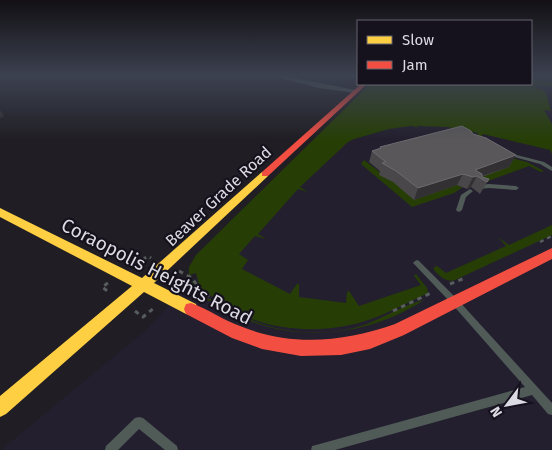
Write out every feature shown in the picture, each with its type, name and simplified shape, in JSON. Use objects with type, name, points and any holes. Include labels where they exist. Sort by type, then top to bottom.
[{"type":"main road","name":"Beaver Grade Road","points":[[0,408],[144,285],[349,97]]},
{"type":"main road","name":"Coraopolis Heights Road","points":[[0,212],[237,333],[257,340],[302,348],[342,347],[362,343],[403,328],[552,253]]},
{"type":"lane","points":[[500,152],[536,162],[538,165],[552,170]]},
{"type":"lane","points":[[480,187],[516,188]]},
{"type":"lane","points":[[459,210],[463,196],[470,191]]},
{"type":"lane","points":[[417,263],[456,302],[552,410]]},
{"type":"lane","points":[[316,450],[533,390]]},
{"type":"lane","points":[[110,450],[139,422],[173,450]]},
{"type":"path","points":[[535,244],[552,236]]},
{"type":"path","points":[[388,313],[469,276]]},
{"type":"path","points":[[192,278],[199,289],[247,318]]},
{"type":"shaded area","points":[[536,97],[552,97],[552,450],[1,450],[145,331],[336,128],[403,118],[549,144]]},
{"type":"green space","points":[[357,97],[547,97],[551,111],[544,110],[552,124],[552,154],[550,150],[483,134],[481,137],[478,136],[478,133],[448,127],[416,126],[418,129],[410,126],[389,129],[354,139],[348,142],[300,187],[308,192],[298,189],[258,234],[266,239],[255,236],[239,254],[248,260],[242,269],[290,294],[299,284],[299,297],[346,303],[347,292],[349,291],[359,306],[421,285],[414,276],[416,274],[427,288],[428,293],[387,312],[362,322],[336,328],[307,329],[265,323],[239,313],[200,288],[196,273],[189,275],[189,267],[196,255]]},
{"type":"green space","points":[[500,155],[527,162],[544,171],[541,172],[529,166],[488,181],[481,182],[475,179]]},
{"type":"green space","points":[[364,160],[393,182],[457,185],[463,187],[454,193],[412,207],[361,164]]},
{"type":"green space","points":[[552,225],[552,235],[455,280],[446,280],[434,270],[434,267],[437,266],[446,273],[506,246],[498,237],[509,245]]},
{"type":"green space","points":[[190,281],[208,298],[245,317],[277,329],[249,321],[214,304],[196,291]]},
{"type":"green space","points":[[424,300],[401,313],[376,323],[351,329],[334,332],[367,324],[410,304]]},
{"type":"building","points":[[462,126],[473,134],[486,138],[516,155],[475,170],[482,174],[482,177],[489,179],[487,182],[477,176],[473,177],[463,174],[418,188],[382,163],[386,162],[372,151],[380,147]]},
{"type":"traffic: slow","points":[[0,408],[175,257],[265,174]]},
{"type":"traffic: slow","points":[[0,212],[191,309]]},
{"type":"traffic: jam","points":[[265,174],[350,97]]},
{"type":"traffic: jam","points":[[191,309],[237,333],[262,341],[301,348],[341,347],[370,341],[399,330],[552,253]]}]
